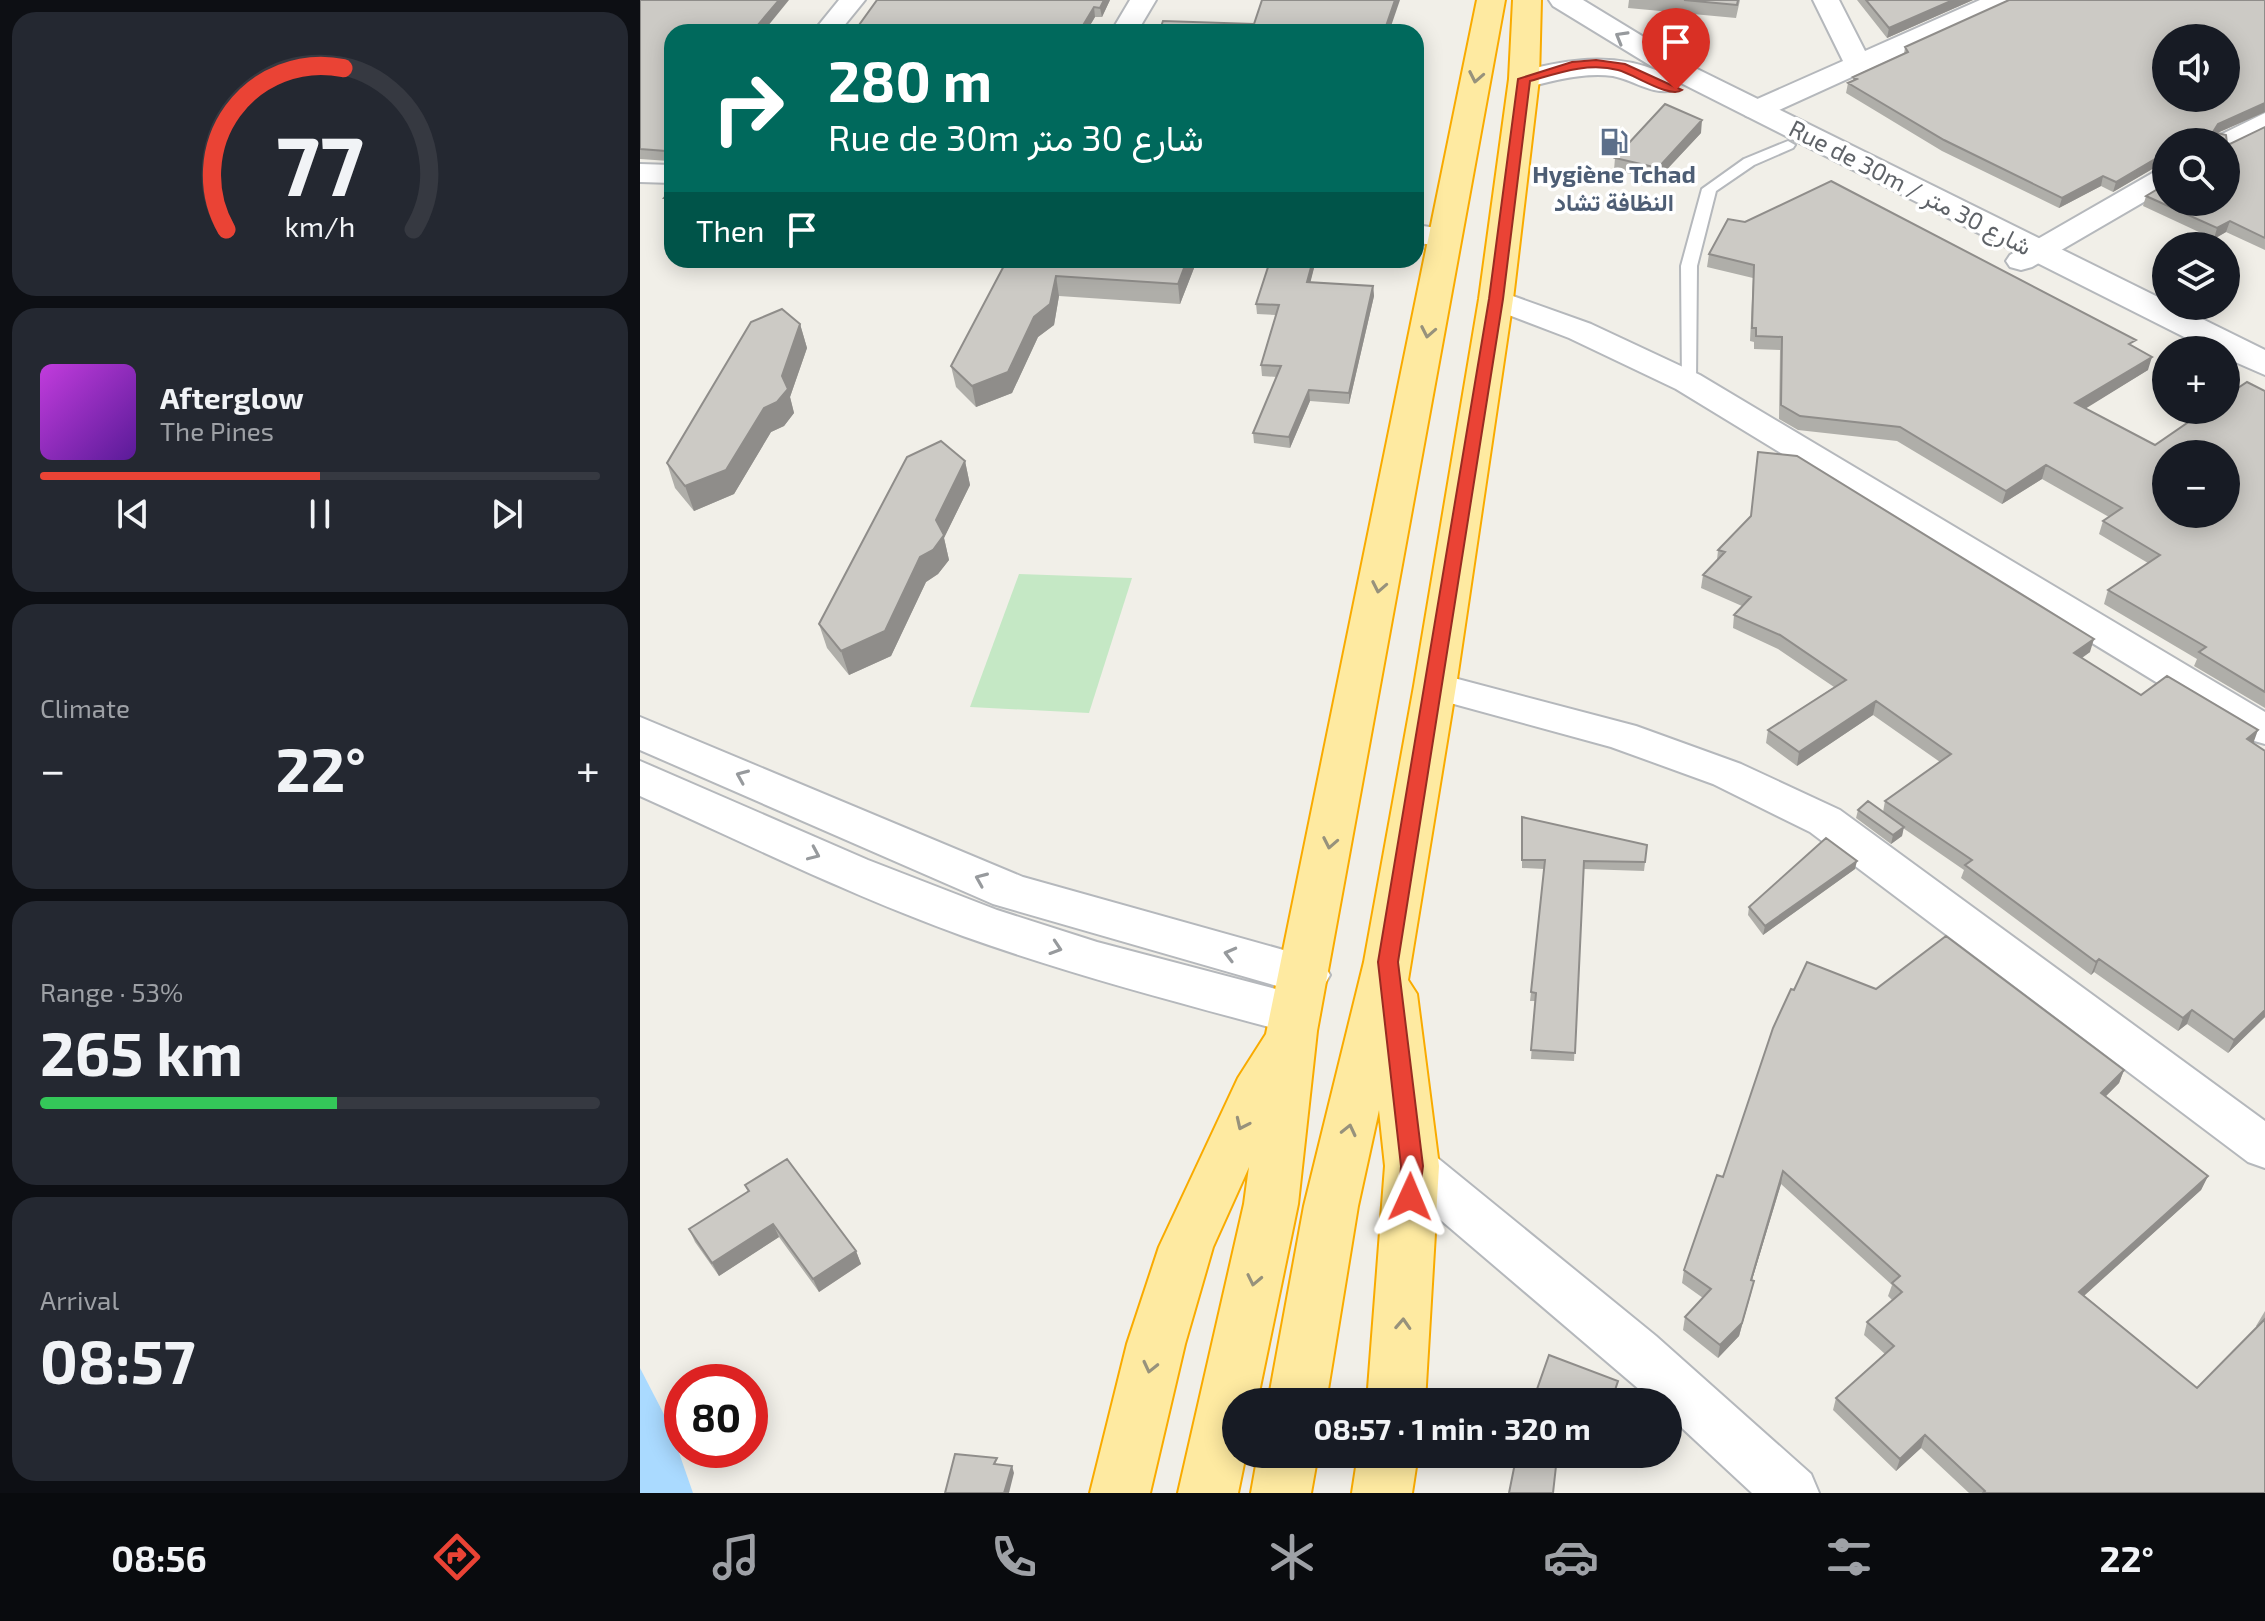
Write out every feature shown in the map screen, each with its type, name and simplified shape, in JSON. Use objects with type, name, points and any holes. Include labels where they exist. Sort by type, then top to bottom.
[{"type":"highway","points":[[1208,1493],[1271,1204],[1297,1007],[1431,235],[1491,0]]},
{"type":"highway","points":[[1299,1388],[1331,1206],[1388,962],[1435,686],[1496,299],[1524,79],[1527,0]]},
{"type":"highway","points":[[1388,962],[1412,1166],[1397,1388]]},
{"type":"highway","points":[[1120,1493],[1156,1344],[1186,1247],[1297,1007]]},
{"type":"highway","points":[[1281,1493],[1285,1468]]},
{"type":"highway","points":[[1382,1493],[1386,1468]]},
{"type":"street","points":[[832,24],[852,0]]},
{"type":"street","points":[[1129,24],[1143,0]]},
{"type":"street","name":"Rue de 30m / شارع 30 متر","points":[[1563,0],[1683,73],[2028,257],[2265,364]]},
{"type":"street","points":[[1826,0],[1858,64]]},
{"type":"street","points":[[1756,110],[2001,0]]},
{"type":"street","points":[[1524,79],[1572,66],[1596,64],[1621,67],[1648,76],[2028,257],[2173,336]]},
{"type":"street","points":[[2240,135],[2265,121]]},
{"type":"street","points":[[640,173],[664,174]]},
{"type":"street","points":[[2028,257],[2152,185]]},
{"type":"street","points":[[1496,299],[1580,331],[1688,382],[2265,730]]},
{"type":"street","points":[[2240,371],[2265,383]]},
{"type":"street","points":[[1435,686],[1622,736],[1727,774],[1825,821],[2265,1148]]},
{"type":"street","points":[[640,732],[1010,891],[1297,1007]]},
{"type":"street","points":[[640,777],[979,923],[1097,961],[1297,1007]]},
{"type":"street","points":[[1412,1166],[1638,1353],[1792,1493]]},
{"type":"lane","points":[[1688,382],[1689,266],[1709,189],[1749,162],[1788,145]]},
{"type":"green space","points":[[1019,574],[1132,578],[1089,713],[970,707]]},
{"type":"water","points":[[640,1368],[664,1414],[664,1468],[684,1468],[693,1493],[640,1493]]},
{"type":"building","points":[[640,0],[779,0],[759,24],[664,24],[664,151],[640,149]]},
{"type":"building","points":[[877,0],[1104,0],[1100,8],[1094,7],[1084,24],[860,24]]},
{"type":"building","points":[[1262,0],[1395,0],[1387,24],[1254,24]]},
{"type":"building","points":[[1684,0],[1738,0],[1737,5]]},
{"type":"building","points":[[1866,0],[1953,0],[1889,28]]},
{"type":"building","points":[[2009,0],[2265,0],[2265,103],[2218,124],[2216,128],[2152,128],[2152,161],[2116,182],[2103,176],[2062,198],[1944,140],[1848,83],[1857,79],[1853,77],[1908,52],[1905,47]]},
{"type":"building","points":[[1163,21],[1254,24],[1162,24]]},
{"type":"building","points":[[1665,104],[1702,120],[1658,168],[1615,158]]},
{"type":"building","points":[[2265,127],[2265,238],[2230,221],[2217,228],[2190,216],[2240,216],[2240,139]]},
{"type":"building","points":[[1831,181],[2136,340],[2129,344],[2152,357],[2075,403],[2152,443],[2152,528],[2240,528],[2240,440],[2162,440],[2186,424],[2240,424],[2240,387],[2247,382],[2265,391],[2265,692],[2199,652],[2206,647],[2108,590],[2160,555],[2103,521],[2122,508],[2046,465],[2006,491],[1900,427],[1800,416],[1781,405],[1782,337],[1756,336],[1756,328],[1752,328],[1754,265],[1709,254],[1728,219],[1745,222]]},
{"type":"building","points":[[1003,268],[1184,268],[1178,284],[1056,276],[1050,304],[1034,317],[1008,372],[972,386],[951,366]]},
{"type":"building","points":[[1268,268],[1311,268],[1307,282],[1373,286],[1349,393],[1309,390],[1289,437],[1253,433],[1281,366],[1261,365],[1279,305],[1256,304]]},
{"type":"building","points":[[782,309],[800,324],[782,376],[788,389],[777,402],[764,408],[726,470],[685,486],[667,463],[751,322]]},
{"type":"building","points":[[941,441],[965,461],[936,520],[944,535],[933,550],[920,557],[885,631],[841,651],[819,624],[907,457]]},
{"type":"building","points":[[1758,452],[1797,456],[2094,639],[2074,653],[2141,695],[2167,676],[2258,730],[2247,739],[2265,751],[2265,1010],[2234,1040],[2192,1010],[2183,1018],[2099,959],[2096,962],[1965,865],[1972,860],[1885,801],[1951,754],[1876,701],[1799,752],[1768,730],[1846,680],[1780,635],[1734,615],[1751,597],[1703,575],[1725,552],[1718,550],[1751,516]]},
{"type":"building","points":[[1868,801],[1904,827],[1893,835],[1858,810]]},
{"type":"building","points":[[1522,817],[1647,845],[1645,862],[1584,861],[1575,1053],[1531,1050],[1536,993],[1531,992],[1545,860],[1522,860]]},
{"type":"building","points":[[1826,838],[1857,861],[1765,926],[1749,907]]},
{"type":"building","points":[[1946,936],[2124,1070],[2101,1093],[2208,1176],[2079,1292],[2197,1388],[2265,1319],[2265,1493],[1983,1493],[1985,1491],[1925,1435],[1900,1459],[1836,1398],[1894,1346],[1867,1322],[1902,1292],[1892,1283],[1900,1276],[1783,1171],[1751,1280],[1754,1281],[1742,1323],[1720,1345],[1685,1317],[1711,1289],[1684,1270],[1717,1175],[1723,1177],[1773,1028],[1807,962],[1876,989]]},
{"type":"building","points":[[787,1159],[856,1251],[813,1279],[773,1224],[712,1263],[689,1229],[749,1191],[745,1185]]},
{"type":"building","points":[[1549,1355],[1618,1381],[1616,1388],[1537,1388]]},
{"type":"building","points":[[955,1454],[997,1458],[994,1464],[1012,1466],[1004,1493],[945,1493]]},
{"type":"building","points":[[1514,1468],[1556,1468],[1553,1493],[1509,1493]]},
{"type":"place","name":"Hygiène Tchad النظافة تشاد","points":[[1614,142]]},
{"type":"route","points":[[1410,1197],[1412,1166],[1388,962],[1496,299],[1524,79],[1572,66],[1596,64],[1621,67],[1676,90]]}]
